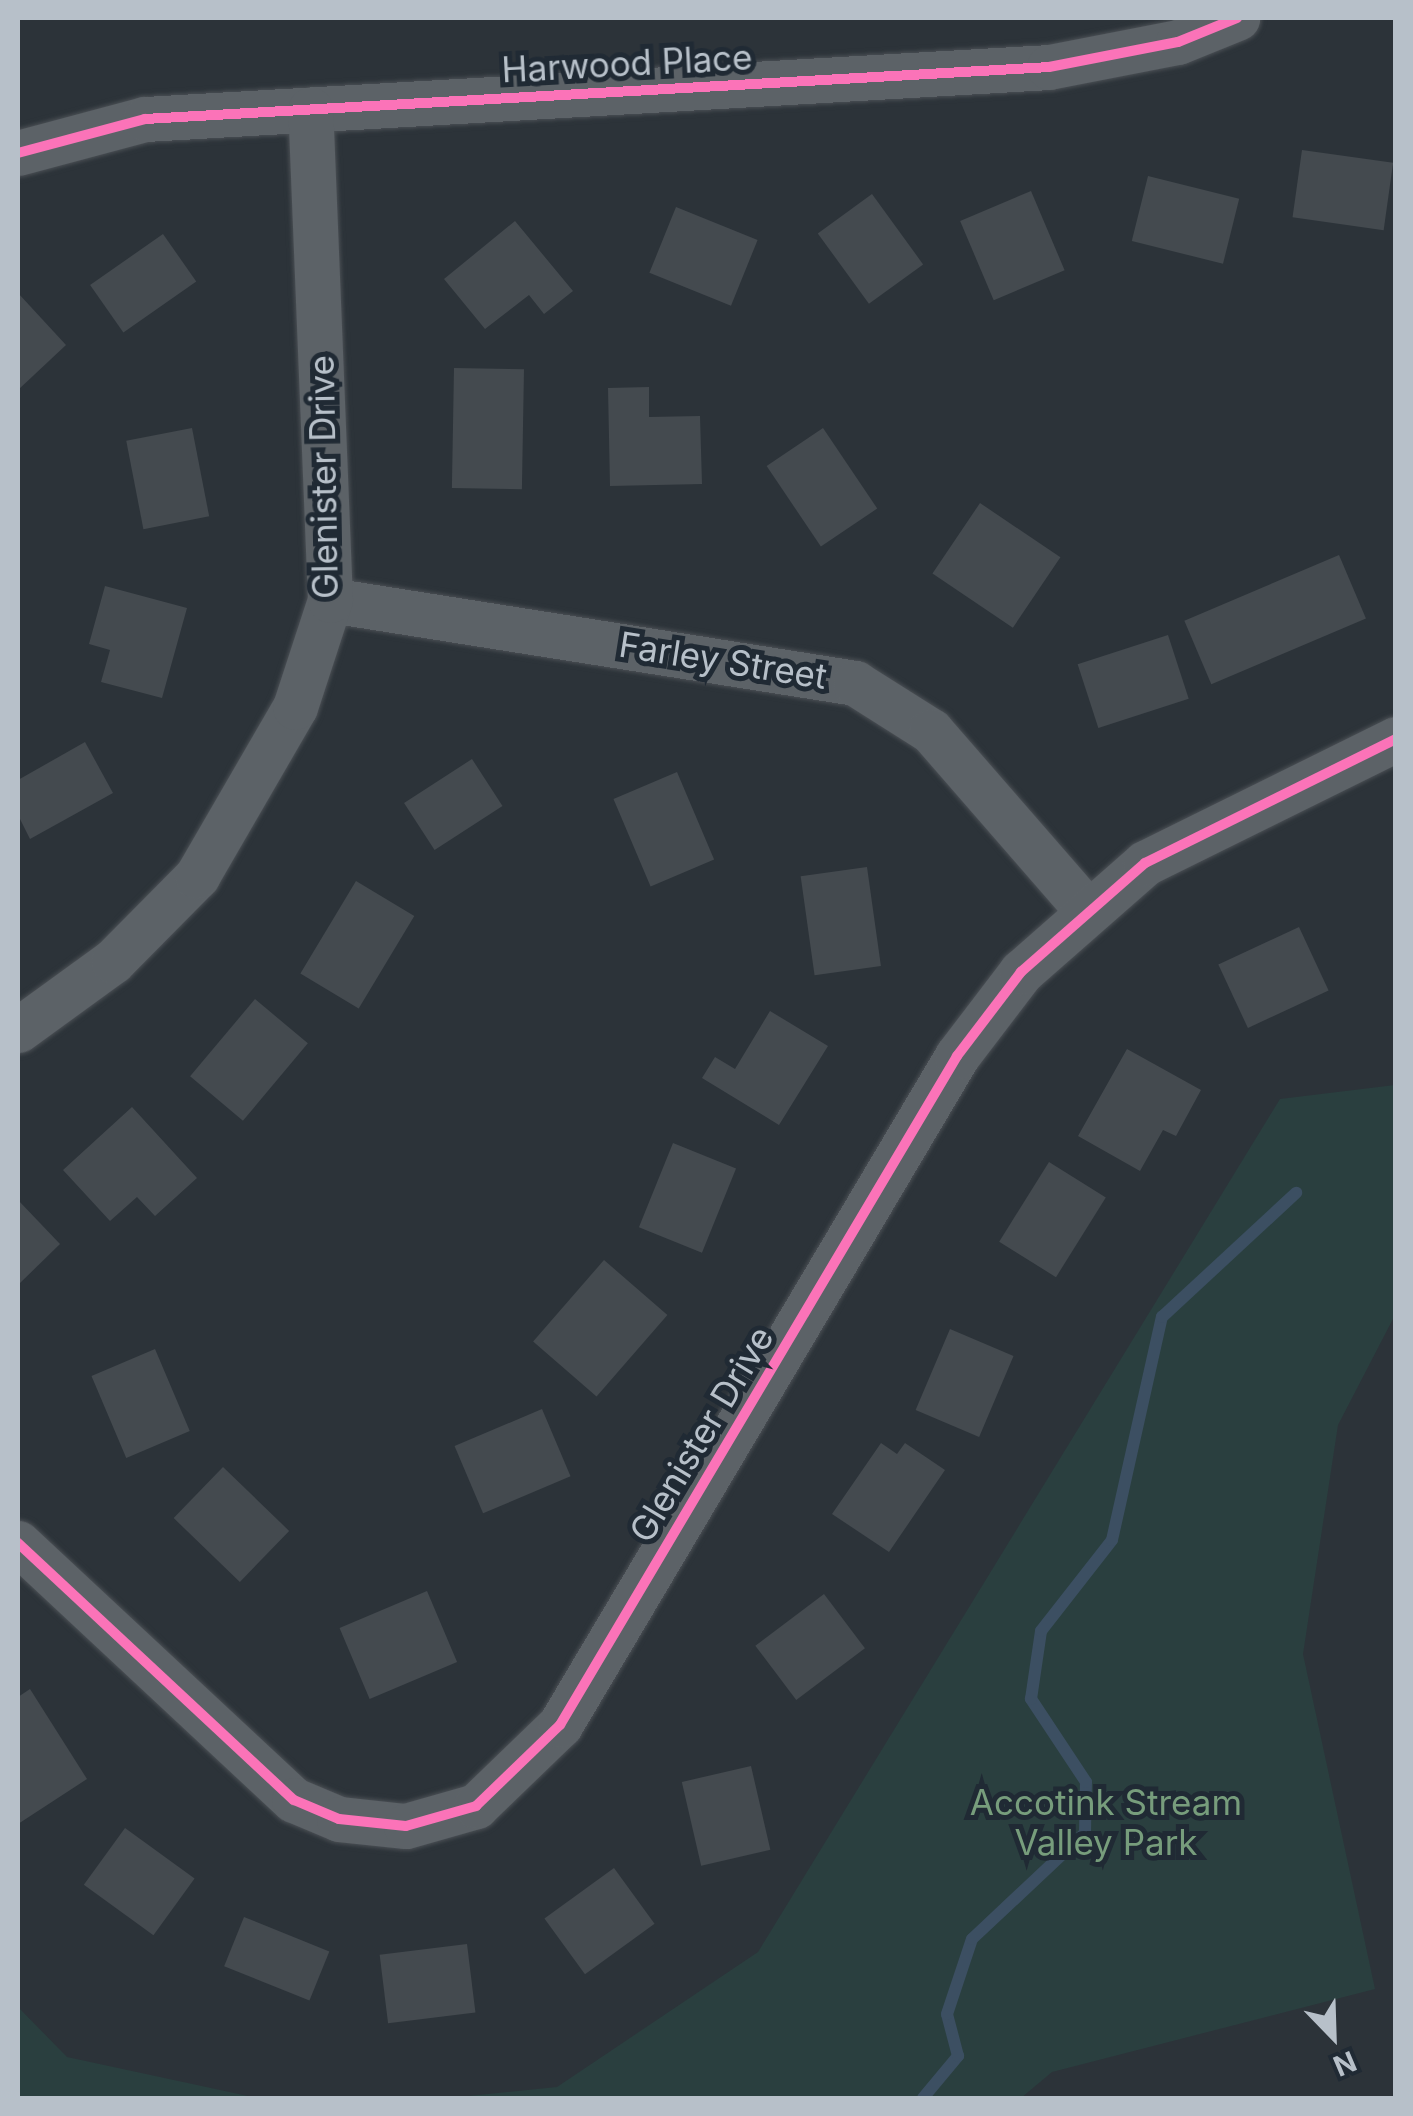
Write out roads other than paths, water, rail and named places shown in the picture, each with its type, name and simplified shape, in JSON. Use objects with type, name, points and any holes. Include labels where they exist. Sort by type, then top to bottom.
[{"type":"street","name":"Harwood Place","points":[[18,153],[145,119],[1049,66],[1178,42],[1236,18]]},
{"type":"street","name":"Glenister Drive","points":[[18,1030],[112,961],[197,876],[295,707],[330,600],[310,109]]},
{"type":"street","name":"Farley Street","points":[[330,600],[856,684],[931,731],[1085,908]]},
{"type":"street","name":"Glenister Drive","points":[[18,1543],[294,1800],[339,1820],[406,1826],[476,1806],[518,1775],[560,1725],[958,1056],[1085,908],[1242,808],[1396,739]]},
{"type":"waterway","points":[[923,2098],[958,2056],[947,2014],[972,1939],[1085,1833],[1086,1782],[1031,1699],[1041,1631],[1112,1540],[1162,1317],[1296,1193]]},
{"type":"park label","name":"Accotink Stream Valley Park","points":[[1106,1822]]}]
